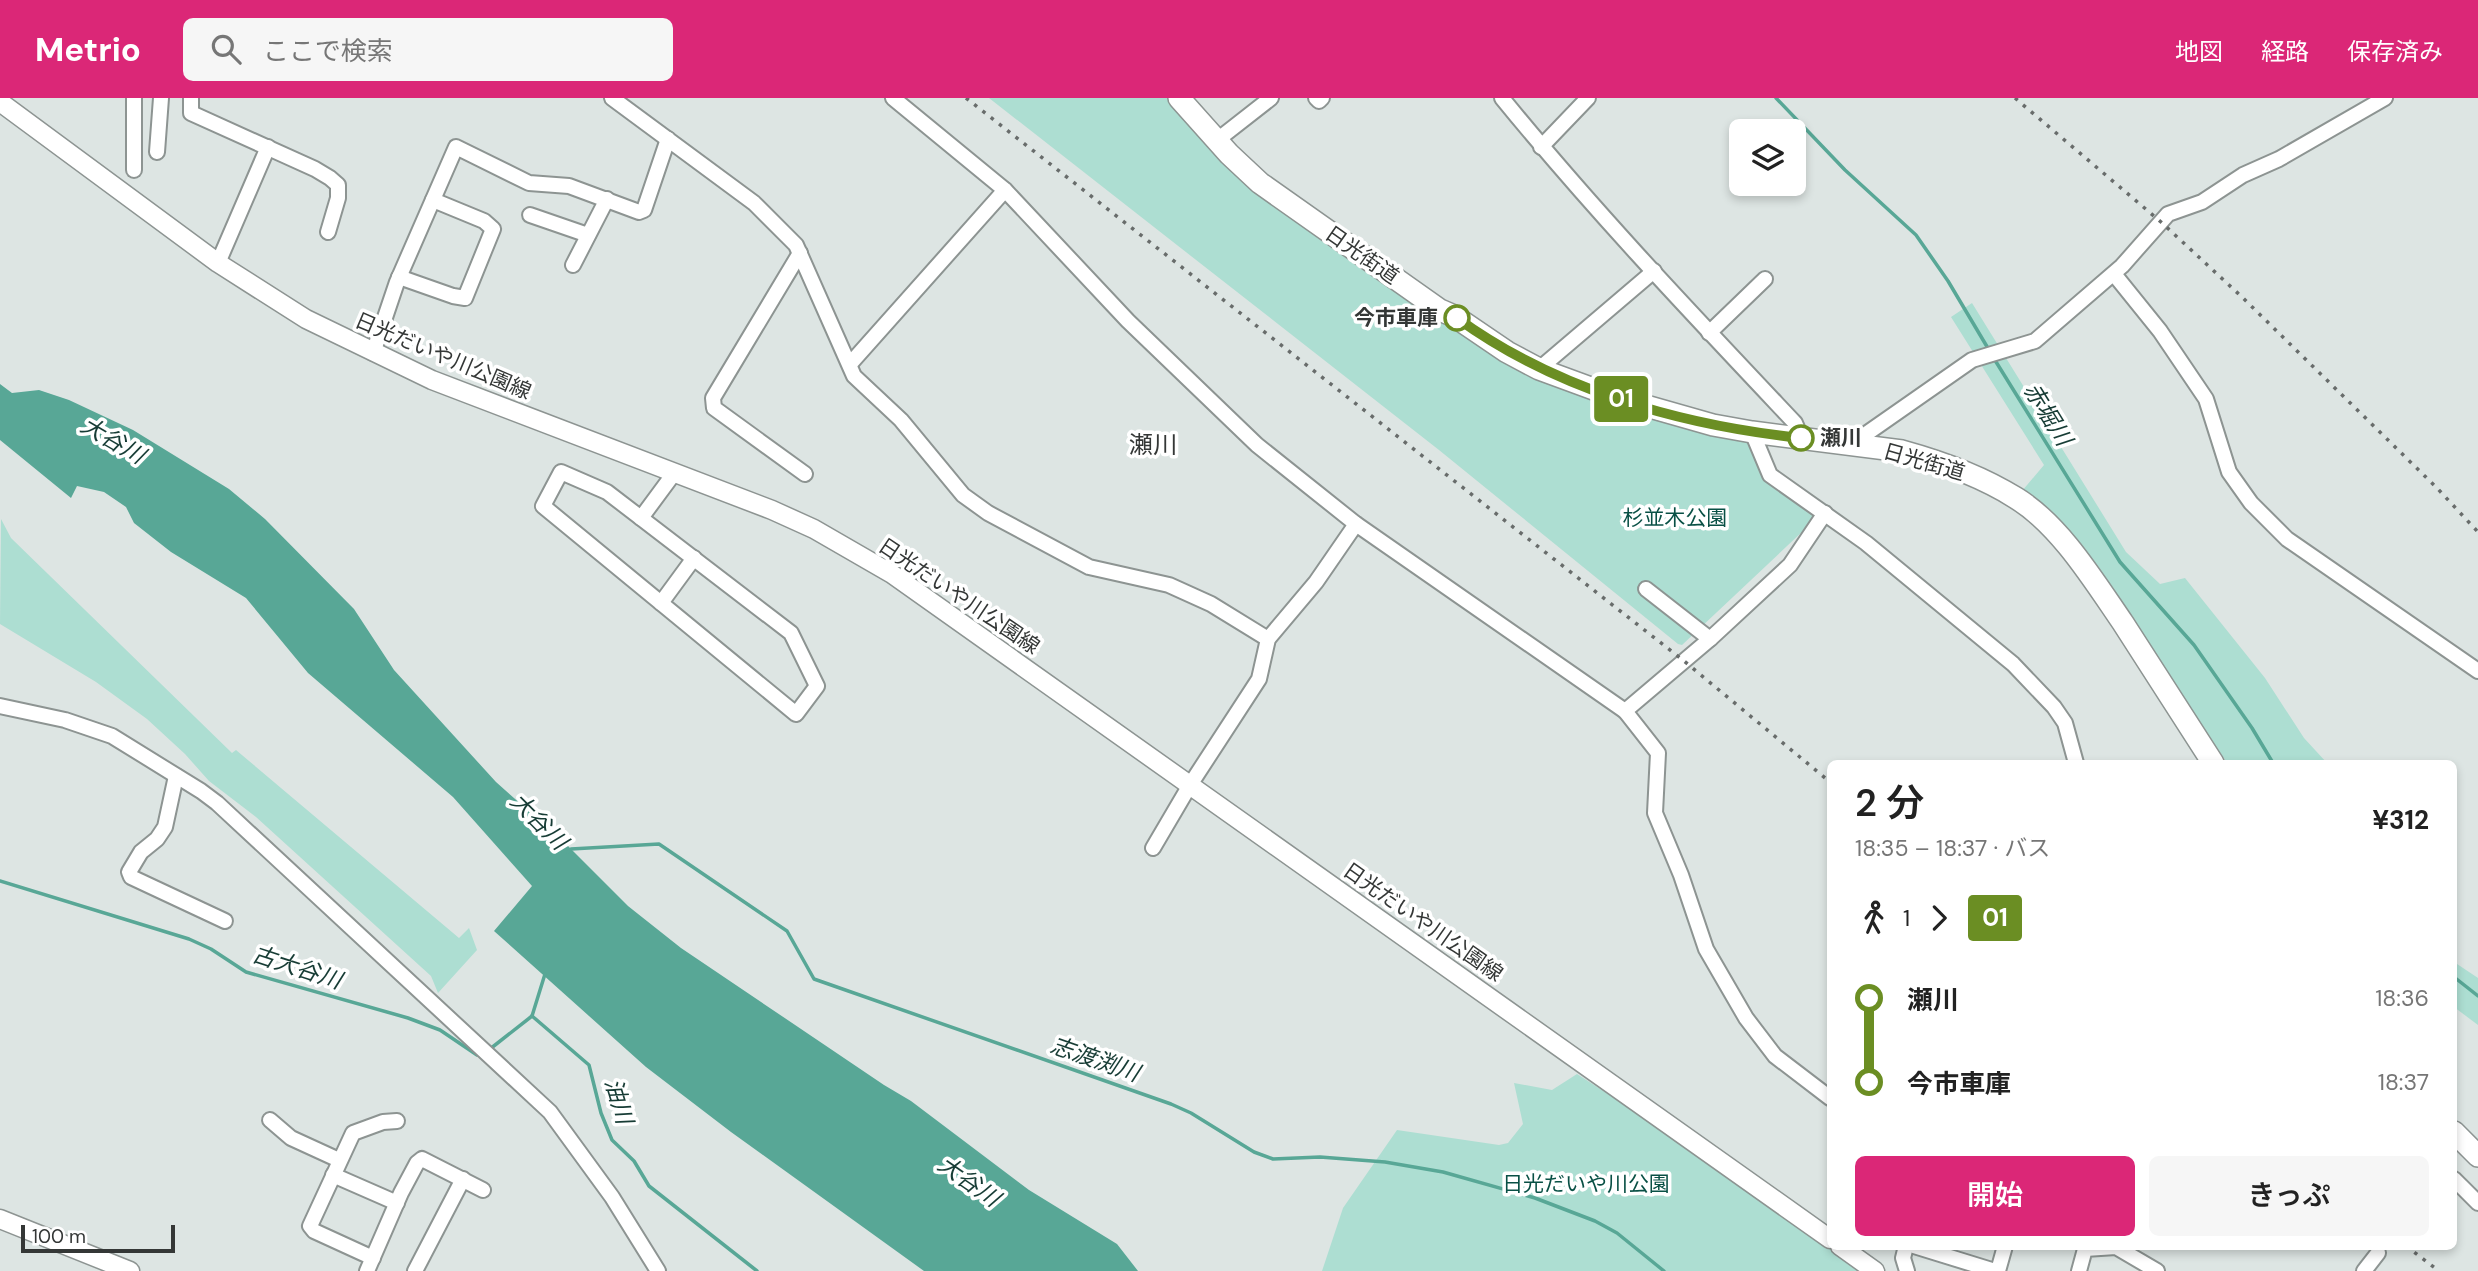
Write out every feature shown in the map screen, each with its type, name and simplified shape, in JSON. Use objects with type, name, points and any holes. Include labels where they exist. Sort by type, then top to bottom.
[{"type":"highway","name":"日光街道","points":[[1179,98],[1216,141],[1279,198],[1440,310],[1539,369],[1581,386],[1657,410],[1752,432],[1902,451],[1949,465],[2018,499],[2074,554],[2211,760]]},
{"type":"highway","points":[[2457,1135],[2478,1156]]},
{"type":"main road","name":"日光だいや川公園線","points":[[0,102],[218,263],[282,306],[432,380],[793,519],[873,563],[931,601],[1827,1237]]},
{"type":"main road","points":[[0,1219],[130,1271]]},
{"type":"main road","points":[[1846,1250],[1875,1271]]},
{"type":"street","points":[[134,98],[134,170]]},
{"type":"street","points":[[157,152],[161,98]]},
{"type":"street","points":[[191,98],[191,113],[268,147],[330,178],[338,185],[338,198],[328,232]]},
{"type":"street","points":[[612,98],[754,203],[796,245],[854,376],[901,420],[963,495],[988,513],[1089,567],[1169,585],[1211,604],[1268,639]]},
{"type":"street","points":[[893,98],[1005,190],[1128,321],[1247,435],[1356,524],[1625,711],[1658,753],[1655,813],[1681,875],[1706,950],[1746,1018],[1775,1056],[1827,1096]]},
{"type":"street","points":[[1216,141],[1271,98]]},
{"type":"street","points":[[1316,98],[1319,101],[1322,98]]},
{"type":"street","points":[[1502,98],[1541,146],[1709,333],[1795,423],[1801,438]]},
{"type":"street","points":[[1541,146],[1588,98]]},
{"type":"street","points":[[1856,445],[1866,434],[1972,360],[2035,341],[2114,274],[2168,214],[2202,202],[2243,175],[2289,153],[2385,98]]},
{"type":"street","points":[[373,353],[399,276],[456,147],[528,183],[569,186],[639,212],[644,210],[668,139]]},
{"type":"street","points":[[218,263],[268,147]]},
{"type":"street","points":[[850,364],[1005,190]]},
{"type":"street","points":[[573,265],[607,199]]},
{"type":"street","points":[[399,276],[465,298],[493,229],[484,221],[433,200]]},
{"type":"street","points":[[530,215],[588,235]]},
{"type":"street","points":[[800,253],[713,398],[714,408],[805,474]]},
{"type":"street","points":[[1539,369],[1654,271]]},
{"type":"street","points":[[2114,274],[2160,331],[2206,399],[2229,472],[2251,503],[2287,539],[2478,671]]},
{"type":"street","points":[[1709,333],[1765,279]]},
{"type":"street","points":[[1752,432],[1770,475],[1866,543],[2013,664],[2054,707],[2065,723],[2075,760]]},
{"type":"street","points":[[561,472],[607,492],[694,558],[791,633],[817,686],[796,714],[543,506],[561,472]]},
{"type":"street","points":[[641,518],[675,472]]},
{"type":"street","points":[[1625,711],[1710,639],[1790,565],[1825,513]]},
{"type":"street","points":[[1153,848],[1190,785],[1259,679],[1268,639],[1316,582],[1356,524]]},
{"type":"street","points":[[661,603],[694,558]]},
{"type":"street","points":[[1646,589],[1710,639]]},
{"type":"street","points":[[0,706],[65,720],[112,736],[217,803],[550,1112],[612,1197],[658,1271]]},
{"type":"street","points":[[176,776],[165,827],[157,839],[141,852],[129,873],[131,877],[225,921]]},
{"type":"street","points":[[270,1120],[291,1138],[339,1160]]},
{"type":"street","points":[[397,1121],[383,1122],[353,1133],[310,1226],[314,1231],[370,1265],[401,1193],[422,1159],[483,1190]]},
{"type":"street","points":[[333,1175],[397,1203]]},
{"type":"street","points":[[415,1271],[463,1179]]},
{"type":"street","points":[[2457,1182],[2478,1203]]},
{"type":"street","points":[[1905,1250],[1903,1258],[1907,1271]]},
{"type":"street","points":[[1927,1250],[1997,1271],[2004,1250]]},
{"type":"street","points":[[2079,1271],[2085,1250]]},
{"type":"street","points":[[2121,1250],[2157,1271]]},
{"type":"street","points":[[2364,1271],[2378,1252]]},
{"type":"green space","name":"杉並木公園","points":[[989,98],[1169,98],[1477,342],[1750,435],[1767,477],[1821,514],[1682,645],[1678,644],[1439,450]]},
{"type":"green space","points":[[1972,303],[2126,552],[2160,584],[2185,578],[2265,678],[2304,738],[2324,760],[2225,760],[2105,578],[2065,528],[2022,491],[2044,465],[1951,317]]},
{"type":"green space","points":[[1,519],[11,538],[232,753],[236,750],[459,938],[469,928],[477,950],[438,993],[431,976],[256,817],[209,781],[185,754],[147,719],[96,682],[0,624]]},
{"type":"green space","points":[[2457,964],[2478,978],[2478,1025],[2457,1009]]},
{"type":"green space","name":"日光だいや川公園","points":[[1577,1074],[1656,1125],[1827,1247],[1827,1250],[1832,1250],[1861,1271],[1322,1271],[1343,1208],[1397,1130],[1499,1145],[1508,1143],[1523,1124],[1514,1083],[1552,1090]]},
{"type":"water","name":"大谷川","points":[[0,384],[12,393],[39,390],[69,400],[133,430],[229,489],[265,519],[354,609],[394,670],[496,782],[567,845],[628,906],[681,948],[911,1101],[1029,1190],[1117,1244],[1138,1271],[924,1271],[731,1132],[646,1067],[494,931],[532,886],[453,797],[308,673],[246,598],[171,552],[134,523],[126,507],[104,492],[77,486],[71,498],[0,440]]},
{"type":"waterway","name":"赤堀川","points":[[1776,98],[1845,170],[1916,235],[1948,281],[1989,350]]},
{"type":"waterway","name":"赤堀川","points":[[1993,357],[2120,562],[2194,645],[2271,760]]},
{"type":"waterway","name":"志渡渕川","points":[[568,852],[571,849],[659,844],[787,931],[814,979],[1171,1104],[1191,1113],[1254,1152],[1273,1159],[1320,1157],[1385,1162],[1443,1172],[1535,1198],[1595,1221],[1617,1233],[1664,1271]]},
{"type":"waterway","name":"古大谷川","points":[[0,881],[189,939],[211,949],[246,972],[408,1018],[440,1030],[477,1055],[479,1053]]},
{"type":"waterway","name":"油川","points":[[532,1016],[545,974]]},
{"type":"waterway","name":"赤堀川","points":[[2457,979],[2478,996]]},
{"type":"waterway","name":"油川","points":[[532,1016],[589,1065],[601,1113],[612,1140],[634,1161],[649,1186],[757,1271]]},
{"type":"waterway","name":"古大谷川","points":[[490,1049],[532,1016]]},
{"type":"railway","points":[[966,98],[1684,661],[1827,780]]},
{"type":"railway","points":[[2015,98],[2161,222],[2243,298],[2437,488],[2478,532]]},
{"type":"railway","points":[[2411,1250],[2439,1271]]},
{"type":"bus line","name":"01","points":[[1457,318],[1507,352],[1581,386],[1713,425],[1801,438]]},
{"type":"place","name":"今市車庫","points":[[1457,318]]},
{"type":"place","name":"瀬川","points":[[1801,438]]},
{"type":"district","name":"瀬川","points":[[1153,444]]}]
